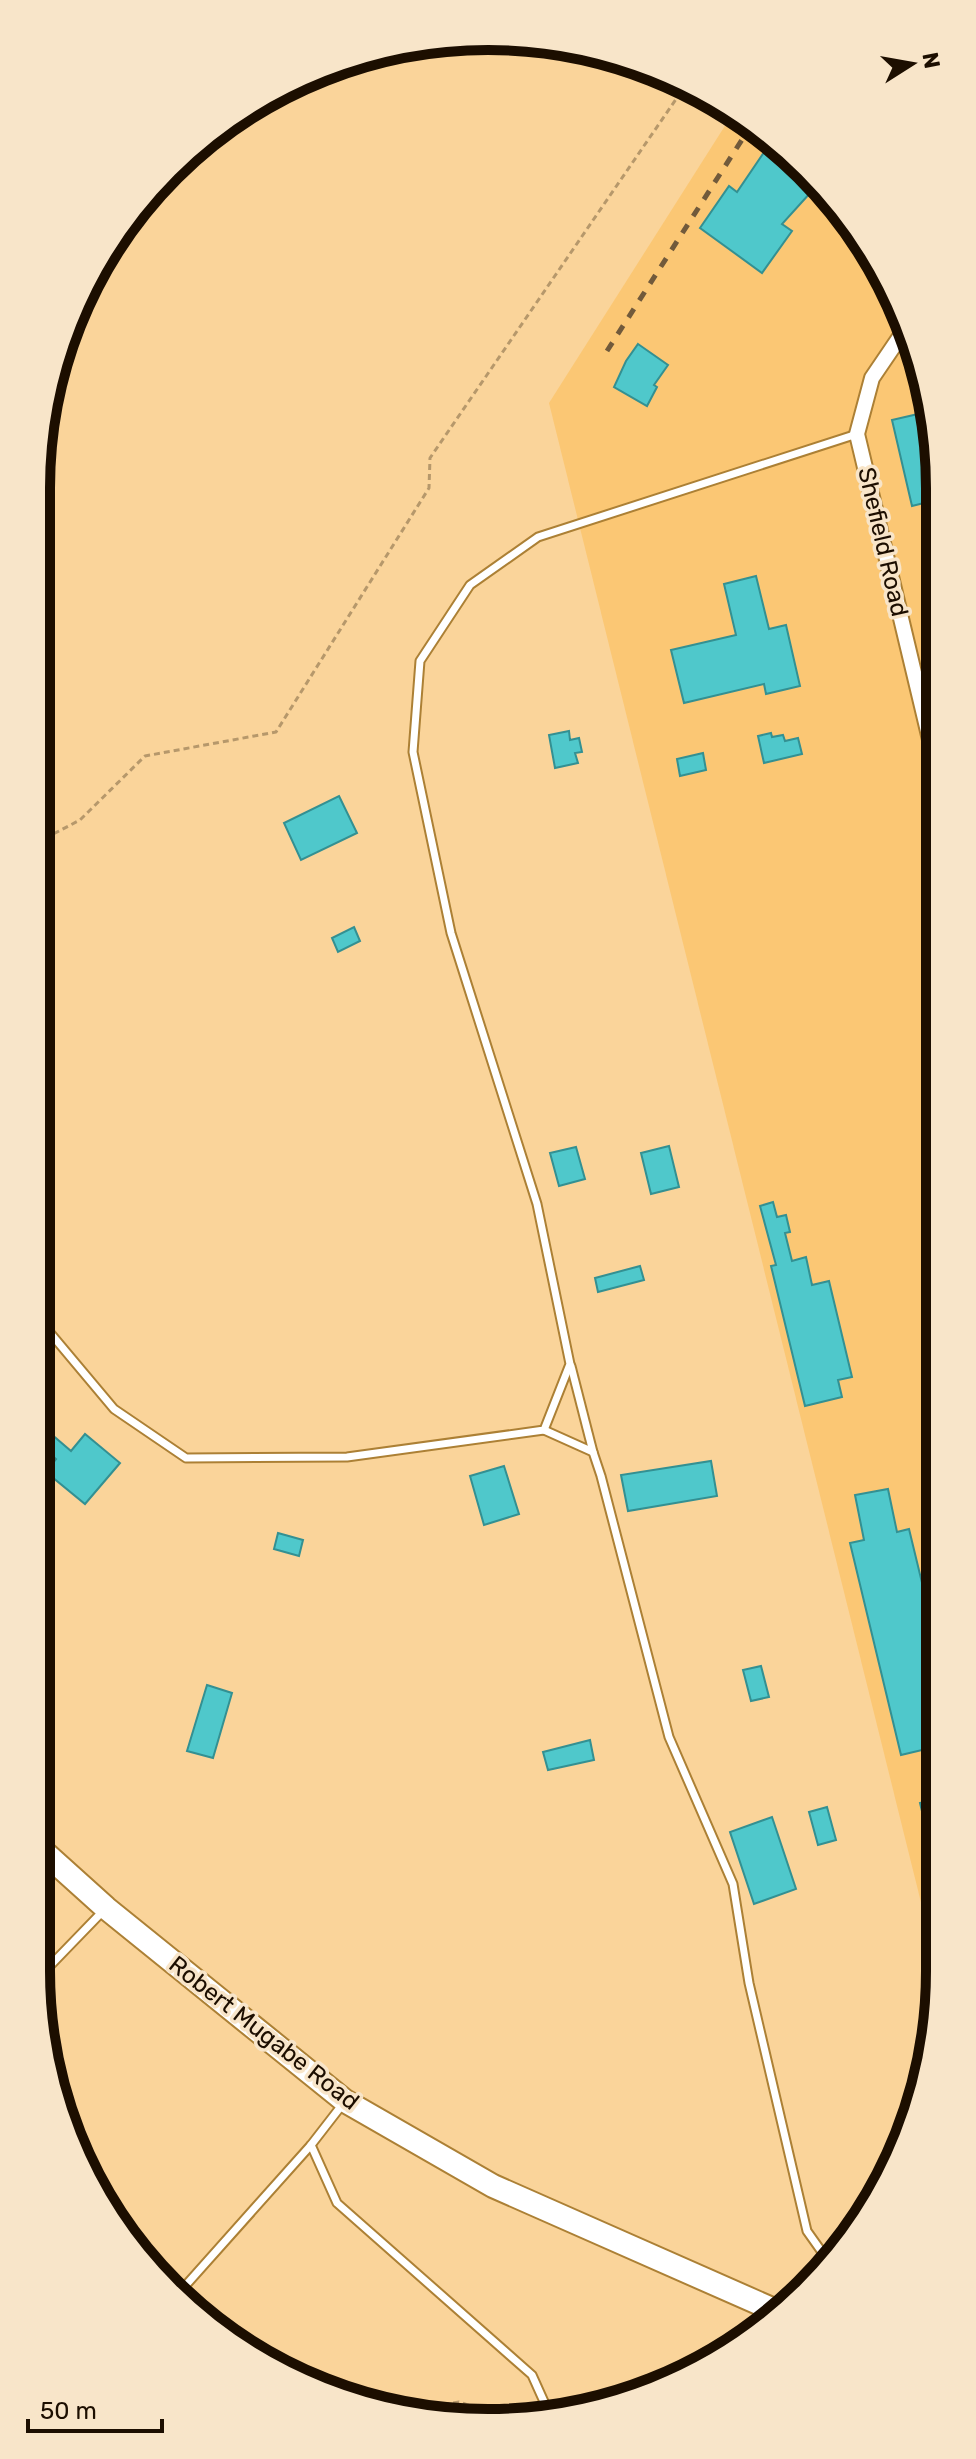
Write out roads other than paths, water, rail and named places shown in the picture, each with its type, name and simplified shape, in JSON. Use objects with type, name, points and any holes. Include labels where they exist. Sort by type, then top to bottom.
[{"type":"main road","name":"Robert Mugabe Road","points":[[50,1858],[106,1908],[345,2101],[493,2186],[768,2307]]},
{"type":"street","name":"Shefield Road","points":[[899,338],[872,378],[857,434],[926,723]]},
{"type":"lane","points":[[823,2253],[807,2231],[749,1983],[733,1884],[669,1737],[570,1364],[537,1204],[451,933],[413,752],[420,661],[470,585],[538,537],[857,434]]},
{"type":"lane","points":[[50,1333],[114,1409],[186,1458],[347,1457],[544,1430],[593,1452]]},
{"type":"lane","points":[[544,1430],[570,1364]]},
{"type":"lane","points":[[50,1966],[106,1908]]},
{"type":"lane","points":[[184,2287],[311,2145],[345,2101]]},
{"type":"lane","points":[[311,2145],[337,2203],[532,2375],[545,2405]]},
{"type":"railway","points":[[607,351],[745,134]]}]
